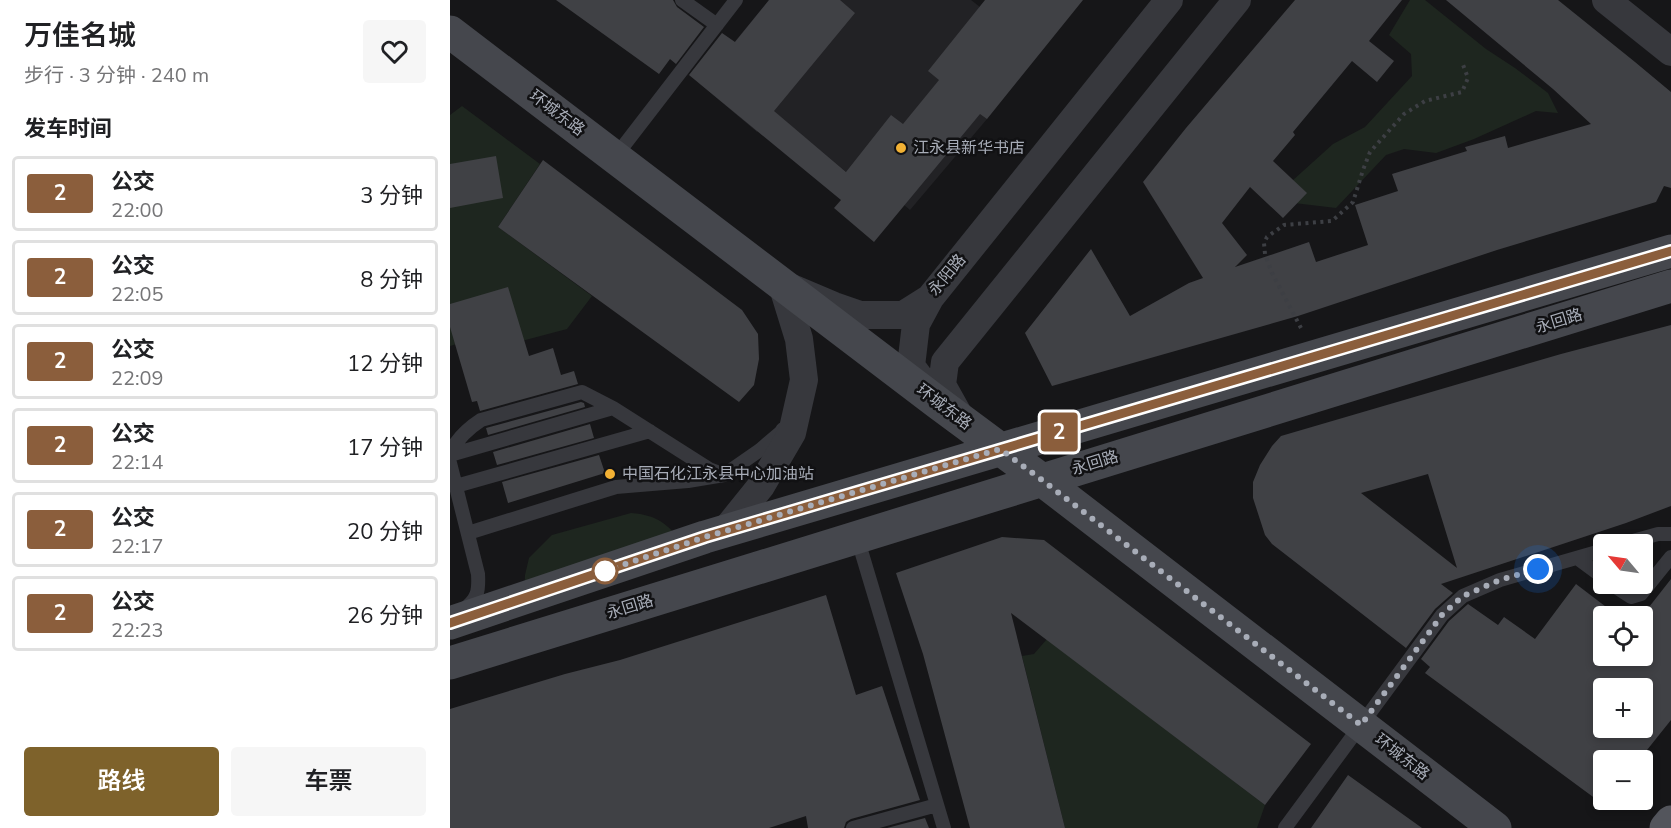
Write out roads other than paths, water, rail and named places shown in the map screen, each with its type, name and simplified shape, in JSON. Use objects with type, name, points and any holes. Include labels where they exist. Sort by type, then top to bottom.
[{"type":"main road","name":"环城东路","points":[[450,32],[1042,480],[1495,828]]},
{"type":"main road","points":[[450,621],[724,532],[1671,251]]},
{"type":"main road","name":"永回路","points":[[450,663],[1671,286]]},
{"type":"main road","points":[[1666,828],[1671,822]]},
{"type":"street","name":"永阳路","points":[[782,284],[860,315],[903,315],[930,298],[1169,0]]},
{"type":"street","points":[[950,412],[942,385],[945,362],[1237,0]]},
{"type":"street","points":[[1606,0],[1671,52]]},
{"type":"street","points":[[724,532],[761,486],[792,434],[804,380],[799,339],[782,284]]},
{"type":"street","points":[[930,298],[916,324],[911,366],[950,412]]},
{"type":"street","points":[[863,345],[896,352],[924,354],[969,333]]},
{"type":"lane","points":[[682,0],[717,25]]},
{"type":"lane","points":[[615,157],[736,0]]},
{"type":"lane","points":[[468,533],[616,487],[688,481],[724,475],[781,432],[804,380]]},
{"type":"lane","points":[[450,454],[457,440],[467,429],[481,420],[582,392],[613,408],[709,469],[724,475]]},
{"type":"lane","points":[[450,454],[613,408]]},
{"type":"lane","points":[[456,486],[650,431]]},
{"type":"lane","points":[[450,463],[478,574],[479,591],[469,606],[450,621]]},
{"type":"lane","points":[[1653,535],[1671,534]]},
{"type":"lane","points":[[856,537],[944,828]]},
{"type":"lane","points":[[1285,828],[1442,615],[1463,596],[1500,580],[1593,553]]},
{"type":"lane","points":[[1653,579],[1671,557]]},
{"type":"lane","points":[[1577,558],[1593,570]]},
{"type":"lane","points":[[1626,594],[1631,597],[1641,594]]},
{"type":"lane","points":[[853,828],[937,805]]},
{"type":"place","name":"江永县新华书店","points":[[901,148]]},
{"type":"place","name":"中国石化江永县中心加油站","points":[[610,474]]}]
